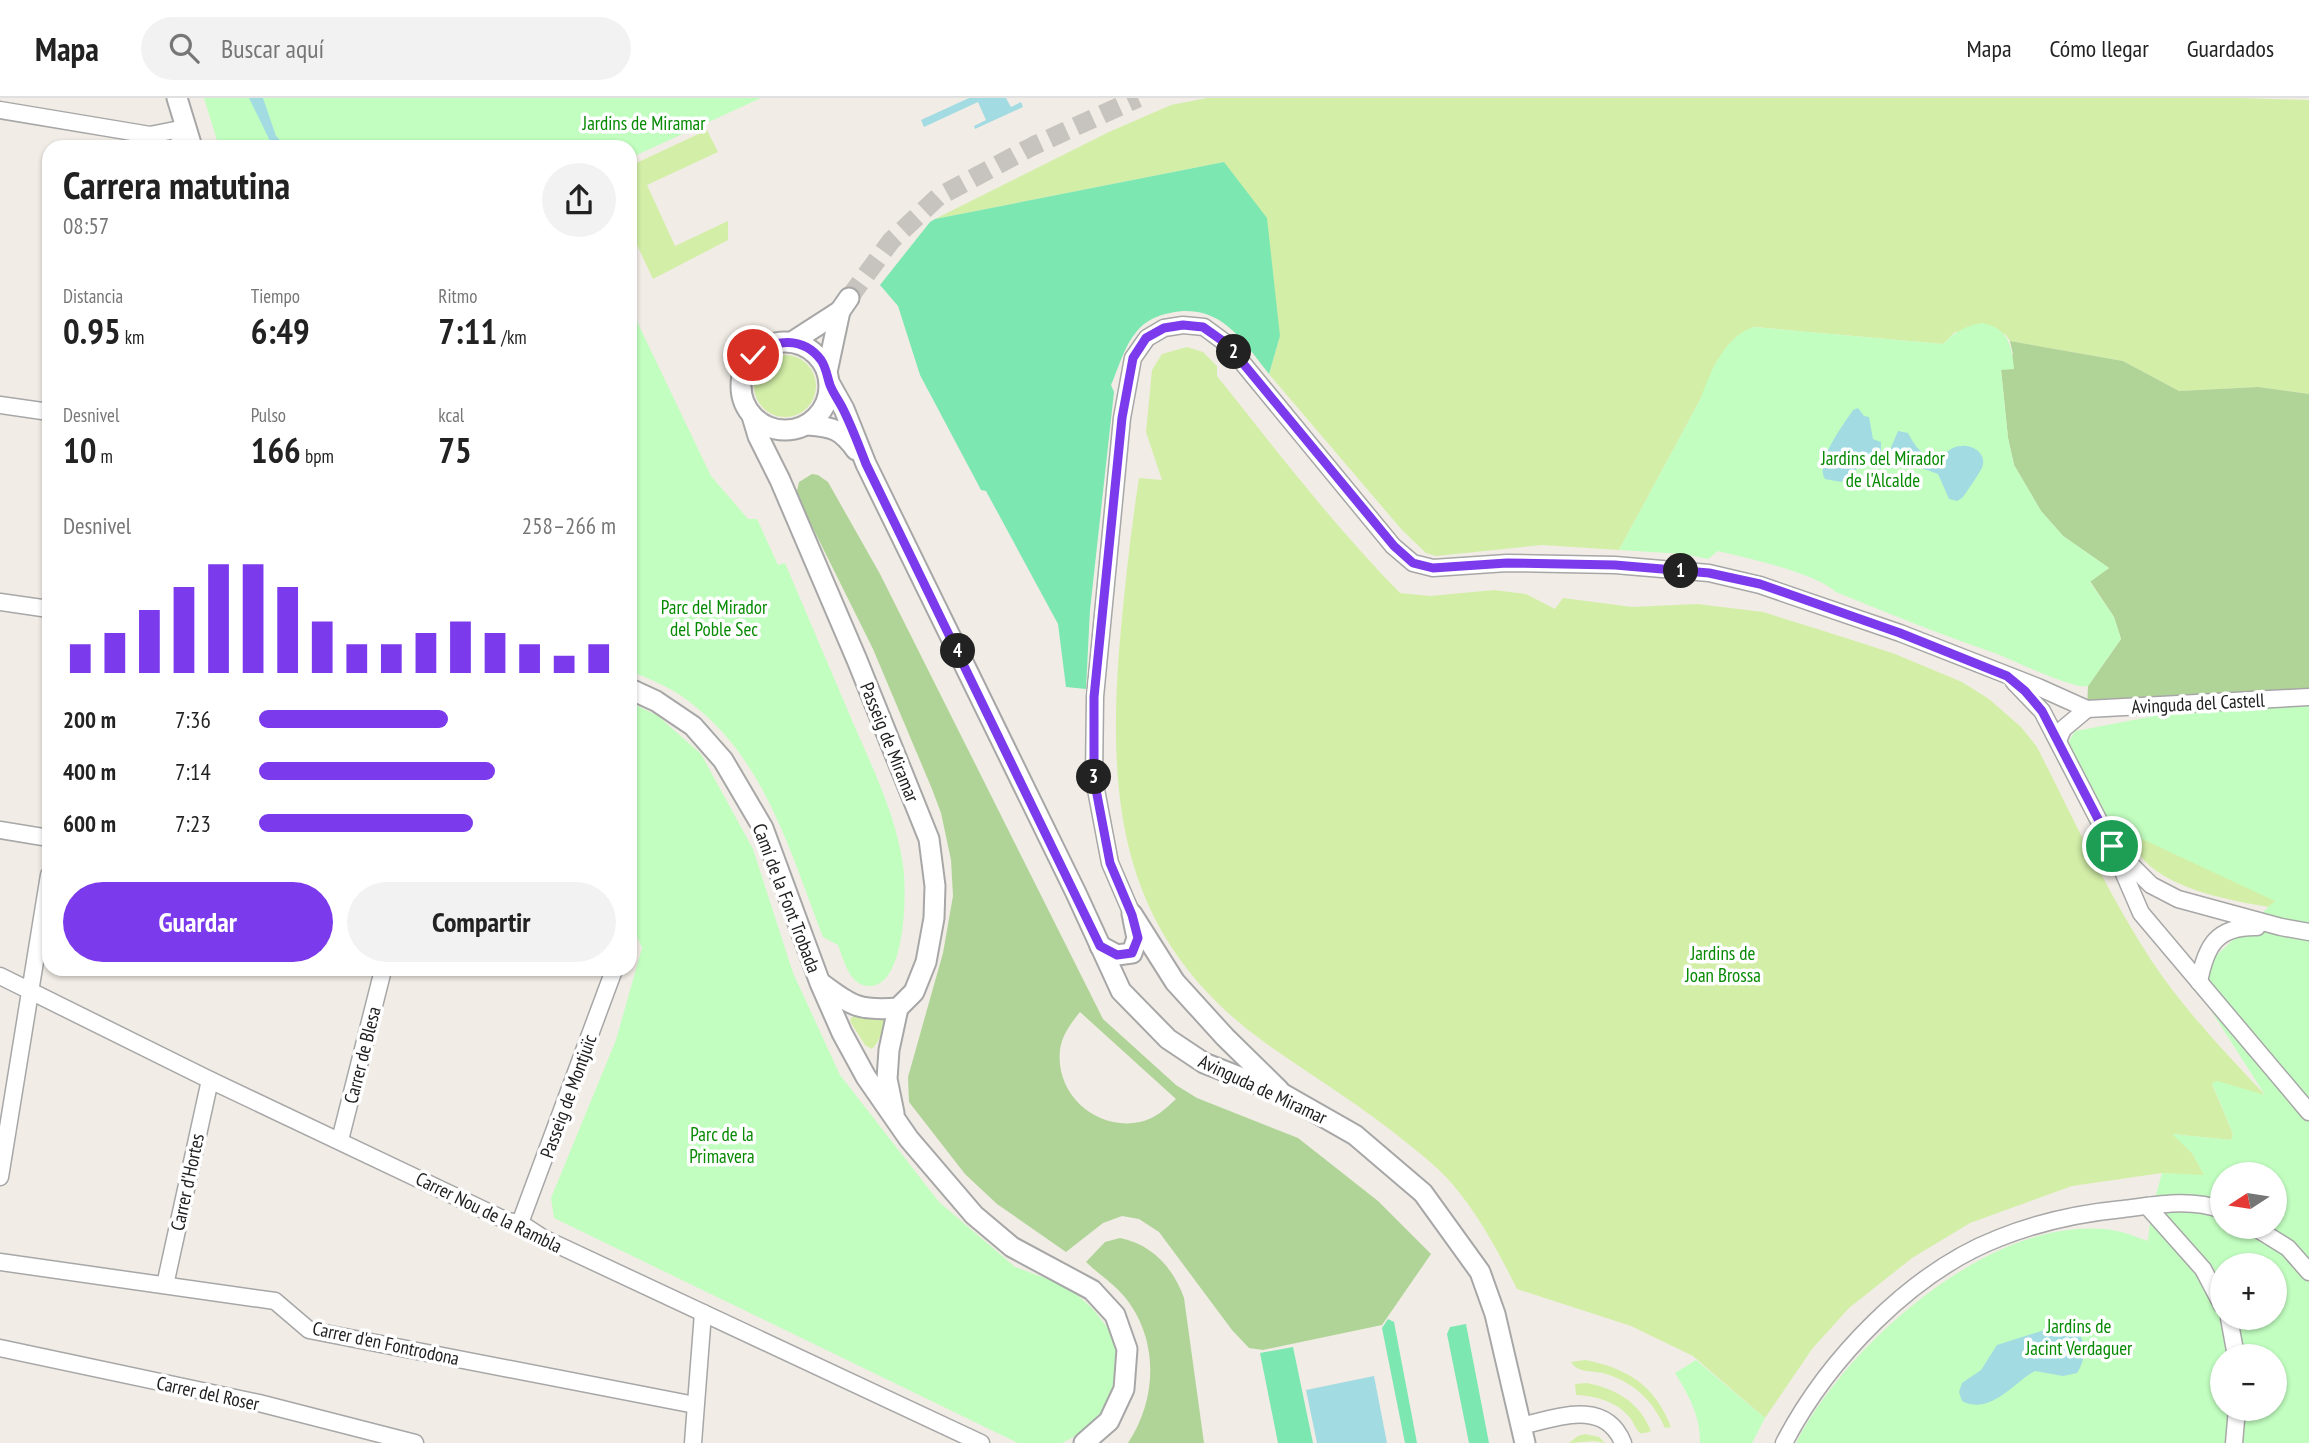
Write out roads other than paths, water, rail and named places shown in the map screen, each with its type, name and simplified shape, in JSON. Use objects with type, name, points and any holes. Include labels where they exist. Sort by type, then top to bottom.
[{"type":"street","points":[[177,98],[189,140]]},
{"type":"street","points":[[0,110],[150,135],[185,128]]},
{"type":"street","points":[[180,140],[185,128]]},
{"type":"street","points":[[792,342],[844,305],[824,407],[808,425],[785,431],[762,424],[752,416],[741,393],[741,380],[753,355],[765,346],[792,342],[814,352],[822,361],[828,378]]},
{"type":"street","name":"Avinguda del Castell","points":[[1132,915],[1110,863],[1094,779],[1094,697],[1120,438],[1133,358],[1146,338],[1164,328],[1183,325],[1203,327],[1227,344],[1394,546],[1413,563],[1433,568],[1507,563],[1615,565],[1709,573],[1760,584],[1900,633],[2087,709],[2309,697]]},
{"type":"street","name":"Avinguda de Miramar","points":[[828,378],[844,409],[866,464],[1121,991],[1168,1039],[1204,1063],[1283,1094],[1355,1135],[1423,1193],[1480,1272],[1492,1303],[1523,1434]]},
{"type":"street","points":[[0,405],[42,411]]},
{"type":"street","name":"Passeig de Miramar","points":[[752,416],[758,436],[780,480],[929,839],[935,886],[934,918],[926,962],[914,992],[898,1008],[889,1050],[887,1079],[896,1121],[928,1163],[974,1215],[1012,1247],[1092,1290],[1115,1315],[1127,1349],[1124,1389],[1109,1421],[1084,1443]]},
{"type":"street","name":"Avinguda de Miramar","points":[[808,425],[831,427],[846,436],[866,464]]},
{"type":"street","name":"Passeig de Miramar","points":[[780,480],[775,456],[785,431]]},
{"type":"street","points":[[0,602],[42,608]]},
{"type":"street","points":[[2007,676],[2025,691],[2042,711],[2112,846],[2141,913],[2309,1112]]},
{"type":"street","name":"Camí de la Font Trobada","points":[[637,692],[656,701],[693,726],[723,760],[763,828],[820,983],[854,1056]]},
{"type":"street","points":[[2058,741],[2063,729],[2087,709]]},
{"type":"street","points":[[0,830],[42,837]]},
{"type":"street","points":[[2112,846],[2151,886],[2178,899],[2309,932]]},
{"type":"street","points":[[1100,946],[1117,955],[1132,953],[1138,938],[1132,915]]},
{"type":"street","points":[[1132,915],[1175,982],[1225,1037],[1283,1094]]},
{"type":"street","points":[[0,1177],[42,920]]},
{"type":"street","points":[[2199,982],[2206,953],[2211,944],[2225,932],[2243,926],[2281,927]]},
{"type":"street","name":"Carrer Nou de la Rambla","points":[[0,976],[210,1080],[507,1221],[520,1223],[543,1238],[981,1443]]},
{"type":"street","name":"Carrer de Blesa","points":[[340,1140],[381,976]]},
{"type":"street","name":"Passeig de Montjuïc","points":[[520,1223],[612,976]]},
{"type":"street","points":[[820,983],[850,1005],[872,1010],[898,1008]]},
{"type":"street","points":[[842,1034],[842,1014],[850,1005]]},
{"type":"street","points":[[854,1056],[871,1059],[882,1057],[889,1050]]},
{"type":"street","points":[[854,1056],[896,1121]]},
{"type":"street","name":"Carrer d'Hortes","points":[[165,1284],[210,1080]]},
{"type":"street","points":[[1784,1443],[1831,1370],[1858,1340],[1904,1295],[1950,1264],[1998,1238],[2083,1213],[2186,1203],[2210,1205]]},
{"type":"street","points":[[2147,1206],[2203,1269],[2210,1283]]},
{"type":"street","points":[[2273,1239],[2288,1248],[2309,1272]]},
{"type":"street","name":"Carrer d'en Fontrodona","points":[[0,1262],[275,1301],[309,1330],[695,1405]]},
{"type":"street","points":[[693,1443],[703,1313]]},
{"type":"street","name":"Carrer del Roser","points":[[0,1348],[259,1403],[415,1443]]},
{"type":"street","points":[[1523,1434],[1576,1414],[1590,1414],[1614,1427],[1623,1443]]},
{"type":"street","points":[[2234,1443],[2236,1421]]},
{"type":"water","points":[[249,98],[263,98],[279,139],[270,140]]},
{"type":"water","points":[[969,98],[1006,98],[1011,107],[1021,102],[1023,107],[975,129],[974,126],[986,120],[978,102],[924,127],[921,120]]},
{"type":"water","points":[[1858,408],[1864,416],[1869,417],[1873,439],[1881,442],[1881,456],[1873,465],[1864,463],[1841,482],[1825,479],[1823,463],[1827,453],[1853,410]]},
{"type":"water","points":[[1898,431],[1908,433],[1920,451],[1940,461],[1946,453],[1960,446],[1968,446],[1980,453],[1983,465],[1962,498],[1957,501],[1949,499],[1938,474],[1916,466],[1906,467],[1901,453],[1889,452]]},
{"type":"water","points":[[2057,1326],[2072,1327],[2081,1336],[2084,1354],[2077,1373],[2063,1376],[2035,1371],[1992,1401],[1972,1405],[1962,1401],[1959,1392],[1962,1383],[1981,1370],[1997,1345]]},
{"type":"water","points":[[1374,1376],[1387,1443],[1317,1443],[1306,1390]]},
{"type":"tunnel","points":[[849,298],[891,241],[938,197],[1033,146],[1138,98]]},
{"type":"park label","name":"Jardins de Miramar","points":[[644,123]]},
{"type":"park label","name":"Jardins del Mirador de l'Alcalde","points":[[1883,469]]},
{"type":"park label","name":"Parc del Mirador del Poble Sec","points":[[714,618]]},
{"type":"park label","name":"Jardins de Joan Brossa","points":[[1723,964]]},
{"type":"park label","name":"Parc de la Primavera","points":[[722,1145]]},
{"type":"park label","name":"Jardins de Jacint Verdaguer","points":[[2079,1337]]}]
